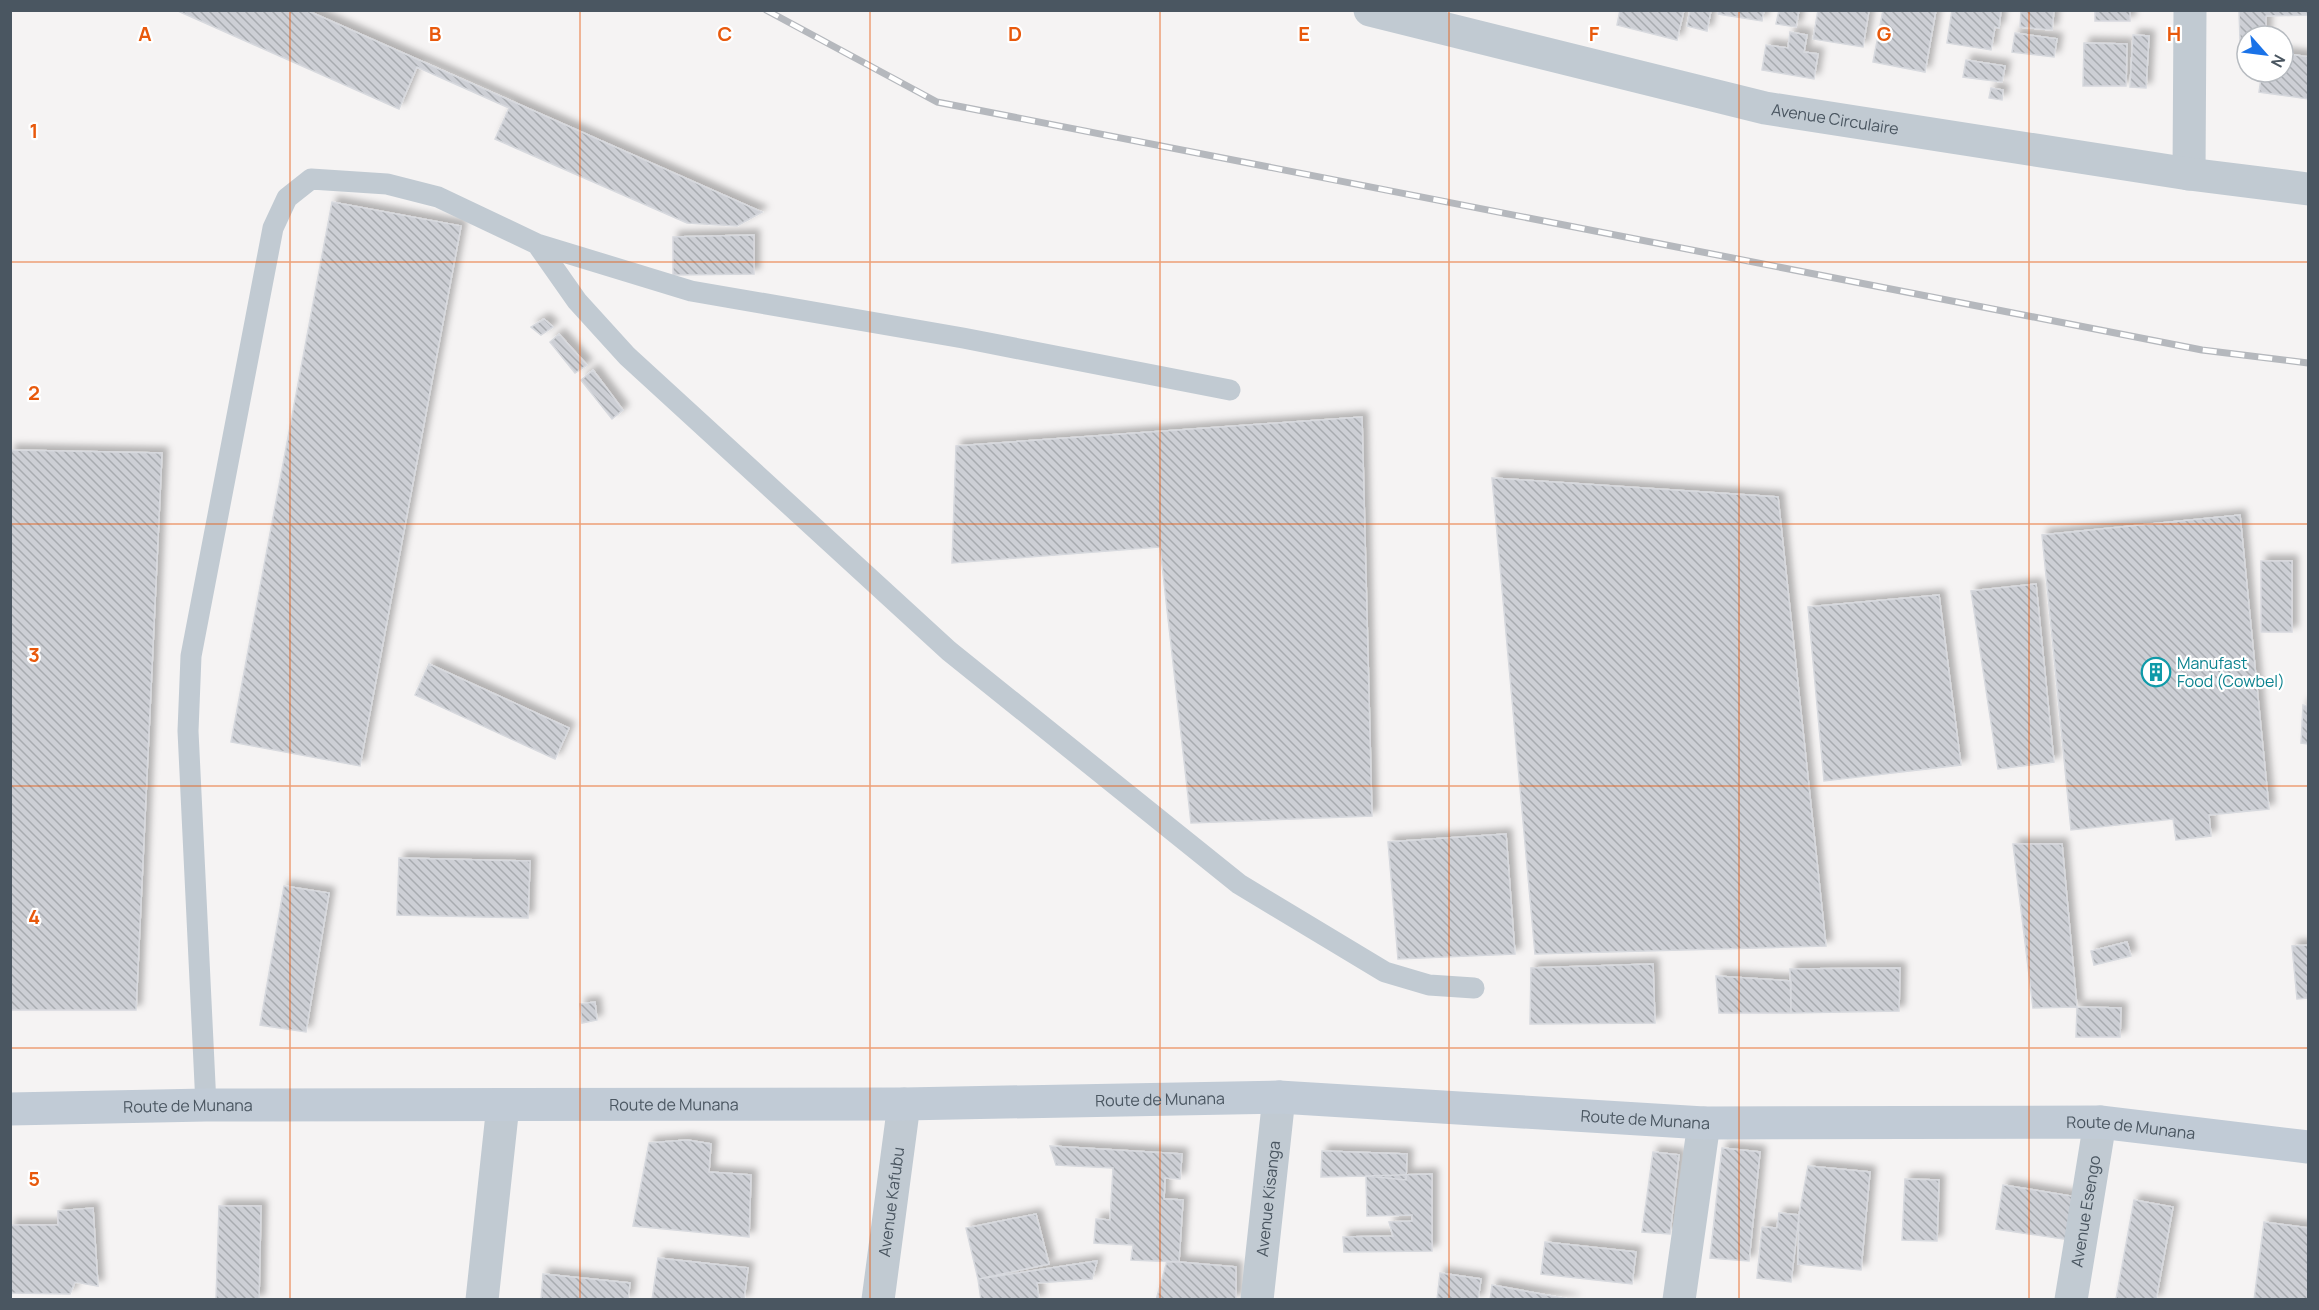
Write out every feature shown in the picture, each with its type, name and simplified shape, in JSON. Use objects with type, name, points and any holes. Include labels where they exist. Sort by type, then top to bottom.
[{"type":"main road","name":"Route de Munana","points":[[10,1109],[206,1105],[904,1104],[1279,1097],[1704,1123],[2100,1122],[2308,1147]]},
{"type":"street","name":"Avenue Circulaire","points":[[1370,10],[1765,108],[2189,174],[2308,189]]},
{"type":"street","points":[[2189,174],[2190,10]]},
{"type":"street","name":"Avenue Kisanga","points":[[1257,1299],[1279,1097]]},
{"type":"street","name":"Avenue Kafubu","points":[[878,1299],[904,1104]]},
{"type":"street","points":[[482,1299],[503,1105]]},
{"type":"street","name":"Avenue Esengo","points":[[2071,1299],[2100,1122]]},
{"type":"street","points":[[1679,1299],[1704,1123]]},
{"type":"lane","points":[[206,1105],[188,731],[191,656],[273,228],[287,198],[311,179],[387,184],[438,197],[537,244],[691,291],[963,338],[1230,390]]},
{"type":"lane","points":[[537,244],[577,301],[627,356],[949,651],[1239,884],[1385,972],[1429,985],[1474,988]]},
{"type":"building","points":[[306,10],[762,212],[737,226],[687,223],[495,139],[509,108],[417,67],[399,109],[178,11]]},
{"type":"building","points":[[1620,10],[1684,10],[1677,40],[1617,25]]},
{"type":"building","points":[[1690,10],[1711,10],[1707,31],[1687,26]]},
{"type":"building","points":[[1718,10],[1764,10],[1762,21],[1718,14]]},
{"type":"building","points":[[1779,10],[1799,10],[1796,27],[1776,24]]},
{"type":"building","points":[[1818,10],[1869,10],[1863,47],[1813,39]]},
{"type":"building","points":[[1883,10],[1936,10],[1925,72],[1873,62]]},
{"type":"building","points":[[1952,10],[2001,10],[1999,28],[1995,27],[1991,50],[1947,43]]},
{"type":"building","points":[[2021,10],[2054,10],[2052,30],[2020,27]]},
{"type":"building","points":[[2095,10],[2130,10],[2130,21],[2095,21]]},
{"type":"building","points":[[2239,10],[2308,10],[2308,15],[2266,16],[2266,24],[2239,24]]},
{"type":"building","points":[[1790,32],[1807,35],[1804,52],[1818,54],[1814,79],[1762,70],[1766,45],[1788,48]]},
{"type":"building","points":[[2015,33],[2057,39],[2054,57],[2012,52]]},
{"type":"building","points":[[2133,35],[2149,36],[2146,88],[2130,87]]},
{"type":"building","points":[[2084,43],[2127,44],[2126,86],[2083,86]]},
{"type":"building","points":[[2295,55],[2308,57],[2308,99],[2259,92],[2260,84],[2295,84]]},
{"type":"building","points":[[1966,60],[2005,66],[2002,82],[1963,77]]},
{"type":"building","points":[[1991,88],[2003,90],[2002,100],[1989,98]]},
{"type":"building","points":[[332,202],[461,226],[360,766],[231,742]]},
{"type":"building","points":[[754,235],[754,274],[673,275],[673,237]]},
{"type":"building","points":[[544,319],[553,327],[541,335],[531,327]]},
{"type":"building","points":[[559,334],[587,365],[575,373],[550,342]]},
{"type":"building","points":[[593,370],[623,410],[612,419],[581,380]]},
{"type":"building","points":[[1362,417],[1372,816],[1191,823],[1160,547],[952,563],[956,446]]},
{"type":"building","points":[[10,450],[162,453],[136,1010],[10,1010]]},
{"type":"building","points":[[1492,478],[1778,497],[1826,946],[1535,954]]},
{"type":"building","name":"Manufast Food (Cowbel)","points":[[2240,515],[2269,809],[2209,815],[2211,836],[2176,840],[2173,819],[2071,830],[2042,535]]},
{"type":"building","points":[[2261,561],[2292,561],[2292,632],[2261,632]]},
{"type":"building","points":[[2036,584],[2054,762],[1998,769],[1971,591]]},
{"type":"building","points":[[1939,595],[1961,765],[1824,781],[1808,607]]},
{"type":"building","points":[[429,664],[569,728],[555,759],[415,695]]},
{"type":"building","points":[[2303,705],[2308,706],[2308,744],[2301,743]]},
{"type":"building","points":[[1506,834],[1515,954],[1398,959],[1388,842]]},
{"type":"building","points":[[2013,844],[2062,844],[2077,1007],[2033,1008]]},
{"type":"building","points":[[399,858],[530,861],[528,918],[397,915]]},
{"type":"building","points":[[284,886],[329,893],[306,1032],[260,1025]]},
{"type":"building","points":[[2127,942],[2131,956],[2094,965],[2091,951]]},
{"type":"building","points":[[2308,945],[2308,998],[2297,999],[2292,946]]},
{"type":"building","points":[[1653,964],[1655,1023],[1530,1024],[1531,968]]},
{"type":"building","points":[[1900,968],[1899,1011],[1791,1013],[1790,969]]},
{"type":"building","points":[[1716,976],[1791,981],[1791,1013],[1719,1013]]},
{"type":"building","points":[[595,1002],[597,1020],[582,1023],[580,1004]]},
{"type":"building","points":[[2077,1007],[2121,1008],[2120,1037],[2076,1037]]},
{"type":"building","points":[[687,1140],[711,1144],[709,1172],[751,1175],[749,1237],[633,1226],[649,1143]]},
{"type":"building","points":[[1050,1146],[1182,1154],[1180,1179],[1165,1178],[1164,1199],[1183,1200],[1179,1262],[1131,1260],[1133,1245],[1094,1243],[1096,1219],[1110,1220],[1113,1168],[1056,1165]]},
{"type":"building","points":[[1722,1148],[1760,1152],[1749,1261],[1710,1258]]},
{"type":"building","points":[[1322,1151],[1407,1154],[1406,1180],[1366,1176],[1321,1177]]},
{"type":"building","points":[[1653,1152],[1679,1155],[1670,1234],[1642,1232]]},
{"type":"building","points":[[1808,1166],[1870,1172],[1861,1270],[1798,1264],[1799,1215]]},
{"type":"building","points":[[1432,1174],[1432,1251],[1344,1252],[1343,1237],[1393,1236],[1389,1222],[1412,1221],[1412,1215],[1367,1216],[1366,1176]]},
{"type":"building","points":[[1905,1179],[1939,1180],[1937,1241],[1902,1240]]},
{"type":"building","points":[[2003,1185],[2077,1197],[2070,1240],[1996,1229]]},
{"type":"building","points":[[2134,1200],[2173,1207],[2156,1300],[2116,1299]]},
{"type":"building","points":[[219,1206],[261,1206],[259,1300],[216,1300]]},
{"type":"building","points":[[93,1208],[98,1286],[75,1282],[70,1294],[10,1293],[10,1225],[58,1225],[58,1211]]},
{"type":"building","points":[[1779,1213],[1799,1215],[1791,1282],[1757,1278],[1762,1227],[1777,1228]]},
{"type":"building","points":[[1036,1214],[1049,1264],[978,1279],[966,1228]]},
{"type":"building","points":[[2264,1222],[2308,1228],[2308,1300],[2254,1300]]},
{"type":"building","points":[[1545,1242],[1636,1252],[1632,1284],[1541,1274]]},
{"type":"building","points":[[658,1258],[748,1268],[744,1300],[652,1300]]},
{"type":"building","points":[[1097,1261],[1092,1279],[1037,1283],[1039,1300],[981,1300],[978,1279]]},
{"type":"building","points":[[1167,1261],[1236,1267],[1236,1300],[1156,1300]]},
{"type":"building","points":[[1440,1273],[1481,1279],[1478,1300],[1437,1300]]},
{"type":"building","points":[[543,1274],[630,1283],[628,1300],[541,1300]]},
{"type":"building","points":[[1492,1285],[1574,1300],[1490,1300]]},
{"type":"railway","points":[[766,10],[937,102],[2202,350],[2308,363]]},
{"type":"place","name":"Manufast Food (Cowbel)","points":[[2156,672]]}]
